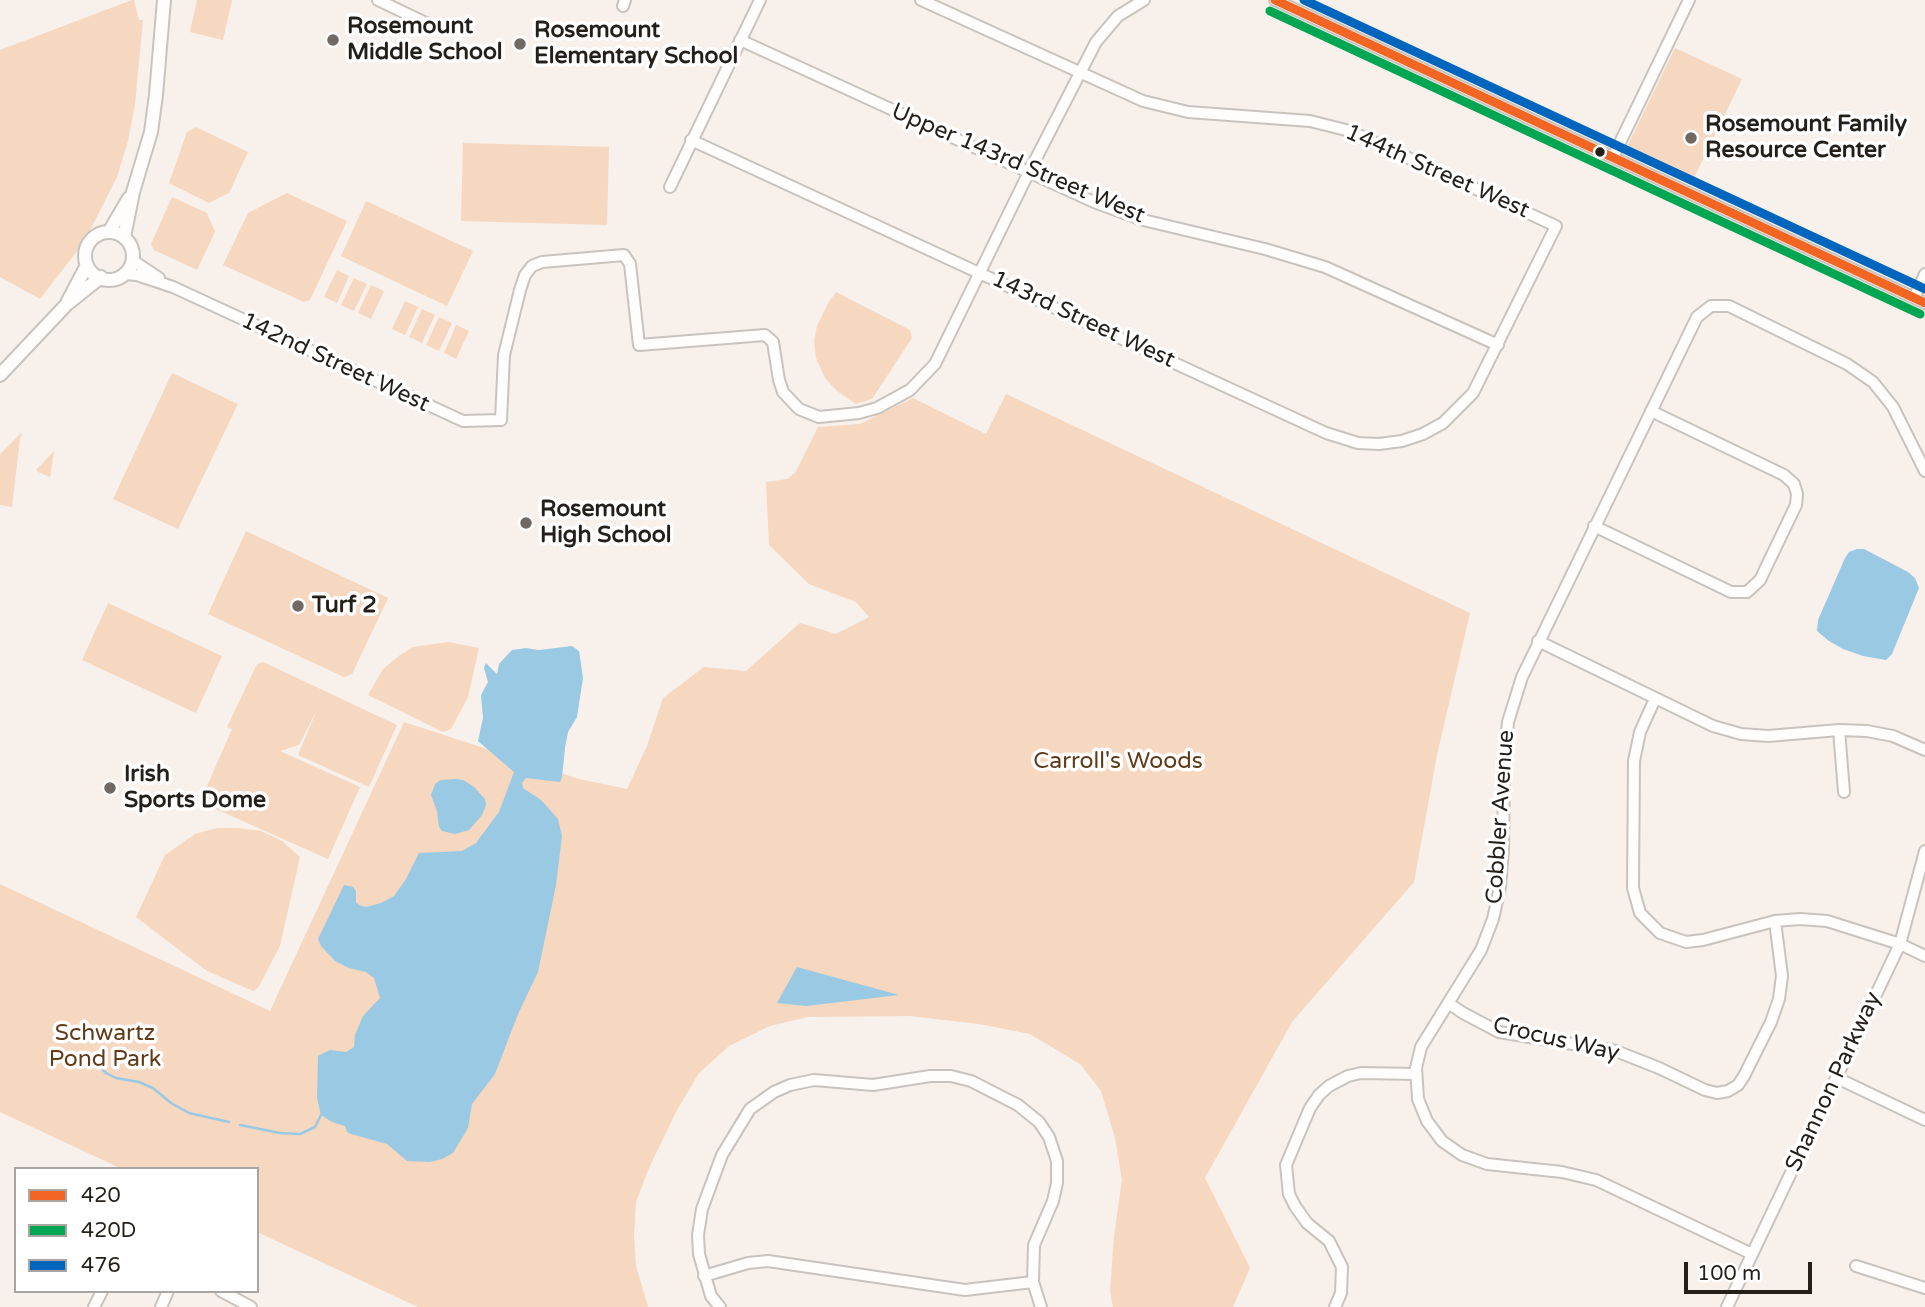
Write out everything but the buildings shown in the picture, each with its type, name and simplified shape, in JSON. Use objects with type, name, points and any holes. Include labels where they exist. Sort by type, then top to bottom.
[{"type":"main road","points":[[124,237],[133,192],[151,132],[164,0]]},
{"type":"main road","points":[[108,232],[133,192]]},
{"type":"main road","points":[[108,232],[124,237],[131,247],[132,260],[125,274],[114,279],[94,275],[87,265],[86,251],[89,244],[96,236],[108,232]]},
{"type":"main road","points":[[66,304],[87,265]]},
{"type":"main road","points":[[0,374],[66,304],[101,277]]},
{"type":"street","points":[[670,187],[760,0]]},
{"type":"street","name":"144th Street West","points":[[921,0],[1143,101],[1174,109],[1310,121],[1350,131],[1556,226]]},
{"type":"street","points":[[980,272],[1080,72],[1103,32],[1118,16],[1144,0]]},
{"type":"street","points":[[1275,0],[1920,300],[1925,274]]},
{"type":"street","points":[[1613,157],[1689,0]]},
{"type":"street","points":[[380,2],[430,25]]},
{"type":"street","name":"Upper 143rd Street West","points":[[740,40],[1094,202],[1143,220],[1265,249],[1325,267],[1497,345]]},
{"type":"street","name":"143rd Street West","points":[[691,140],[1326,433],[1358,443],[1402,441],[1423,434],[1443,423],[1473,393],[1556,226]]},
{"type":"street","name":"142nd Street West","points":[[173,287],[463,421],[500,420],[504,355],[525,275],[532,266],[542,262],[624,255],[630,264],[639,345],[765,335],[773,342],[783,392],[799,409],[819,417],[859,413],[877,408],[910,390],[935,364],[980,272]]},
{"type":"street","points":[[132,260],[173,287]]},
{"type":"street","points":[[125,274],[137,275],[173,287]]},
{"type":"street","name":"Cobbler Avenue","points":[[1752,1254],[1596,1180],[1562,1172],[1488,1164],[1462,1155],[1442,1141],[1427,1121],[1418,1099],[1416,1074],[1421,1047],[1481,950],[1493,919],[1502,863],[1508,722],[1522,677],[1696,317],[1711,306],[1729,306],[1847,364],[1873,382],[1893,407],[1925,471]]},
{"type":"street","points":[[1594,526],[1731,592],[1747,592],[1760,580],[1796,505],[1794,484],[1784,475],[1651,411]]},
{"type":"street","points":[[1538,641],[1713,726],[1741,734],[1768,736],[1839,730],[1867,731],[1894,736],[1925,750]]},
{"type":"street","points":[[1655,699],[1640,732],[1634,761],[1633,888],[1640,912],[1660,933],[1686,942],[1703,940],[1775,920],[1827,921],[1900,944],[1925,956]]},
{"type":"street","points":[[1839,730],[1844,792]]},
{"type":"street","name":"Shannon Parkway","points":[[1727,1307],[1900,944],[1925,851]]},
{"type":"street","name":"Crocus Way","points":[[1448,1003],[1499,1032],[1616,1051],[1705,1090],[1717,1093],[1728,1091],[1738,1085],[1744,1076],[1779,999],[1782,976],[1775,920]]},
{"type":"street","points":[[1335,1307],[1341,1293],[1342,1267],[1329,1241],[1307,1223],[1295,1206],[1289,1194],[1286,1165],[1310,1108],[1329,1086],[1348,1076],[1361,1073],[1416,1074]]},
{"type":"street","points":[[720,1307],[711,1296],[704,1276],[698,1235],[702,1209],[722,1155],[750,1109],[774,1092],[790,1085],[814,1080],[873,1085],[930,1076],[951,1076],[971,1081],[1018,1105],[1039,1122],[1049,1137],[1057,1161],[1057,1183],[1053,1202],[1034,1245],[1033,1282],[1041,1307]]},
{"type":"street","points":[[1837,1078],[1925,1119]]},
{"type":"street","points":[[704,1276],[748,1263],[768,1261],[965,1290],[1033,1282]]},
{"type":"street","points":[[1856,1266],[1925,1288]]},
{"type":"street","points":[[225,1293],[251,1307]]},
{"type":"green space","points":[[132,0],[139,20],[143,20],[135,104],[117,177],[84,242],[40,299],[0,277],[0,50]]},
{"type":"green space","points":[[197,0],[232,0],[223,40],[190,32]]},
{"type":"green space","points":[[1675,48],[1742,79],[1693,180],[1626,149]]},
{"type":"green space","points":[[196,127],[248,152],[229,193],[209,203],[169,183],[187,132]]},
{"type":"green space","points":[[463,143],[609,147],[607,225],[461,221]]},
{"type":"green space","points":[[287,193],[347,221],[310,300],[304,302],[223,265],[248,213]]},
{"type":"green space","points":[[172,197],[207,213],[215,232],[197,270],[154,250],[151,244]]},
{"type":"green space","points":[[366,201],[473,251],[447,306],[341,256]]},
{"type":"green space","points":[[337,270],[349,276],[337,303],[324,297]]},
{"type":"green space","points":[[354,278],[367,284],[354,311],[341,305]]},
{"type":"green space","points":[[371,285],[384,291],[371,319],[358,313]]},
{"type":"green space","points":[[836,292],[910,330],[912,338],[872,399],[856,404],[837,391],[825,378],[816,358],[814,341],[817,326]]},
{"type":"green space","points":[[405,301],[418,307],[405,335],[392,329]]},
{"type":"green space","points":[[422,309],[435,315],[422,343],[409,337]]},
{"type":"green space","points":[[439,317],[452,323],[439,351],[426,345]]},
{"type":"green space","points":[[456,325],[469,331],[456,359],[444,353]]},
{"type":"green space","points":[[172,373],[238,404],[178,529],[113,499]]},
{"type":"green space","name":"Carroll's Woods","points":[[1006,394],[1470,613],[1437,755],[1414,882],[1292,1022],[1205,1178],[1250,1268],[1233,1307],[1113,1307],[1110,1291],[1122,1180],[1115,1138],[1101,1091],[1080,1064],[1030,1034],[979,1024],[909,1016],[808,1017],[770,1026],[729,1046],[699,1073],[677,1110],[636,1202],[636,1266],[648,1307],[418,1307],[259,1233],[259,1167],[118,1167],[0,1112],[0,884],[270,1011],[404,722],[579,779],[627,789],[647,746],[663,698],[704,667],[746,671],[800,623],[836,634],[869,617],[856,602],[809,584],[769,545],[766,482],[787,479],[795,473],[818,427],[860,424],[913,398],[986,434]]},
{"type":"green space","points":[[21,433],[12,507],[0,505],[0,454]]},
{"type":"green space","points":[[54,451],[50,477],[38,472],[36,470]]},
{"type":"green space","name":"Turf 2","points":[[246,531],[388,598],[352,674],[344,677],[208,614]]},
{"type":"green space","points":[[108,603],[222,656],[196,713],[82,660]]},
{"type":"green space","points":[[448,642],[479,648],[468,697],[451,729],[443,732],[368,695],[383,669],[400,655],[413,647]]},
{"type":"green space","points":[[263,662],[397,725],[369,787],[298,755],[317,710],[299,745],[280,751],[360,787],[328,859],[200,802],[232,729],[227,727],[257,664]]},
{"type":"green space","points":[[217,828],[261,831],[282,841],[300,857],[280,946],[258,988],[253,991],[207,971],[136,917],[165,855],[195,834]]},
{"type":"water","points":[[1864,549],[1908,572],[1915,578],[1919,588],[1892,654],[1886,660],[1843,649],[1817,631],[1818,620],[1845,558],[1849,552]]},
{"type":"water","points":[[572,646],[579,651],[583,678],[577,717],[568,732],[562,777],[560,782],[526,778],[522,783],[523,788],[541,800],[558,819],[562,836],[556,885],[538,972],[518,1014],[495,1074],[472,1104],[468,1128],[453,1153],[430,1162],[407,1161],[387,1144],[351,1134],[345,1126],[321,1115],[317,1098],[318,1056],[330,1050],[346,1052],[354,1047],[355,1035],[363,1016],[380,998],[374,978],[366,972],[335,961],[318,939],[344,885],[353,887],[356,891],[356,902],[359,905],[366,907],[381,903],[394,896],[419,853],[462,851],[476,843],[499,812],[514,772],[478,741],[483,718],[481,695],[488,682],[484,668],[486,663],[497,674],[499,664],[512,650]]},
{"type":"water","points":[[441,780],[463,780],[474,787],[485,799],[486,805],[482,815],[469,830],[455,834],[442,831],[439,827],[431,795],[435,784]]},
{"type":"water","points":[[797,967],[899,995],[806,1006],[777,1003]]},
{"type":"waterway","points":[[97,1064],[116,1078],[139,1082],[153,1088],[189,1113],[229,1122]]},
{"type":"waterway","points":[[240,1125],[300,1134],[315,1127],[321,1115]]},
{"type":"transit line","name":"420","points":[[1275,0],[1925,303]]},
{"type":"transit line","name":"476","points":[[1304,0],[1925,289]]},
{"type":"transit line","name":"420D","points":[[1270,11],[1920,314]]},
{"type":"place","name":"Rosemount Middle School","points":[[333,40]]},
{"type":"place","name":"Rosemount Elementary School","points":[[520,44]]},
{"type":"place","name":"Rosemount Family Resource Center","points":[[1691,138]]},
{"type":"place","name":"Rosemount High School","points":[[526,523]]},
{"type":"place","name":"Turf 2","points":[[298,606]]},
{"type":"place","name":"Irish Sports Dome","points":[[110,788]]},
{"type":"park label","name":"Schwartz Pond Park","points":[[105,1047]]}]
